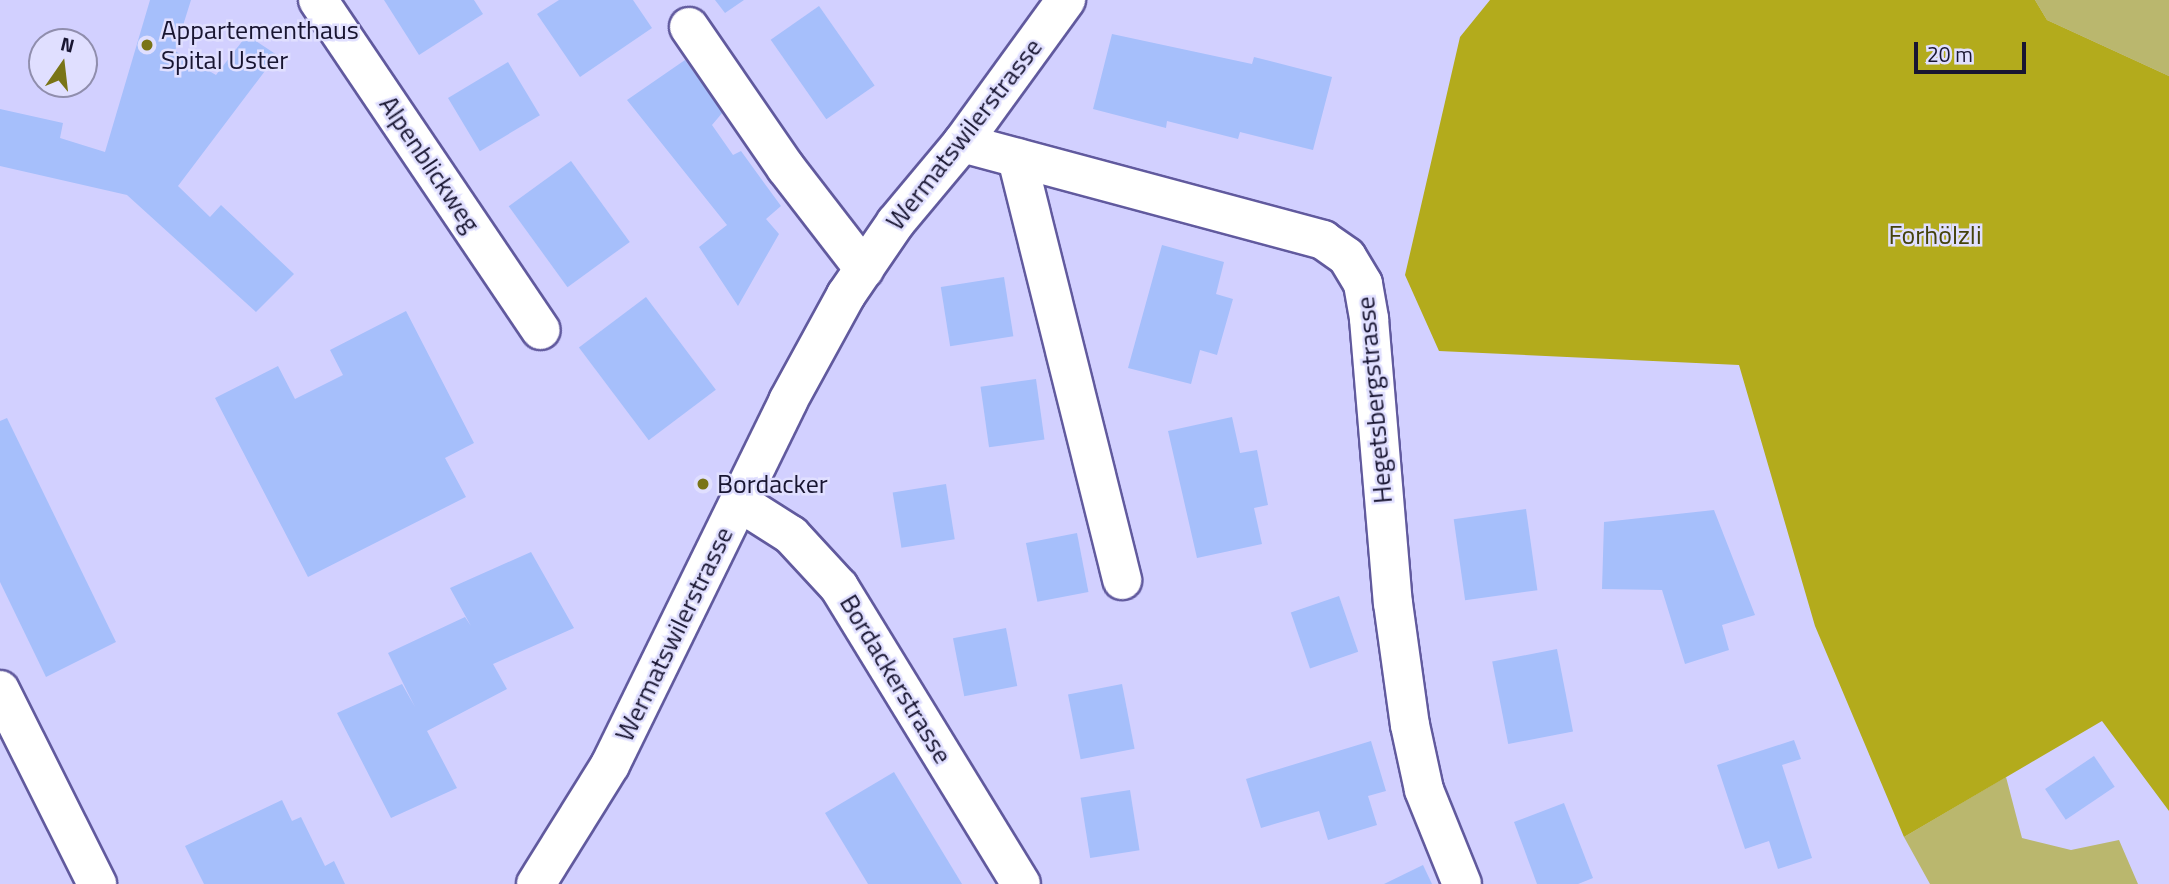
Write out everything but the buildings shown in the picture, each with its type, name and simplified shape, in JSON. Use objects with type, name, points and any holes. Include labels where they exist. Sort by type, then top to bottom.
[{"type":"street","name":"Alpenblickweg","points":[[318,0],[541,330]]},
{"type":"street","name":"Wermatswilerstrasse","points":[[536,884],[610,765],[788,401],[864,269],[896,222],[962,143],[1066,0]]},
{"type":"street","points":[[689,27],[786,168],[864,269]]},
{"type":"street","name":"Hegetsbergstrasse","points":[[962,143],[1323,240],[1347,257],[1363,284],[1368,319],[1392,591],[1410,725],[1424,790],[1462,884]]},
{"type":"street","points":[[1017,158],[1122,580]]},
{"type":"street","name":"Bordackerstrasse","points":[[739,502],[791,535],[839,587],[1021,884]]},
{"type":"street","points":[[0,690],[97,884]]},
{"type":"shaded area","points":[[2035,0],[2169,0],[2169,76],[2047,20]]},
{"type":"shaded area","points":[[2006,777],[2022,838],[2071,850],[2119,840],[2138,884],[1930,884],[1904,837]]},
{"type":"green space","name":"Forhölzli","points":[[1490,0],[2035,0],[2047,20],[2169,76],[2169,811],[2102,721],[1904,837],[1815,626],[1739,365],[1439,351],[1405,275],[1460,37]]},
{"type":"place","name":"Appartementhaus Spital Uster","points":[[147,45]]},
{"type":"place","name":"Bordacker","points":[[703,484]]}]
